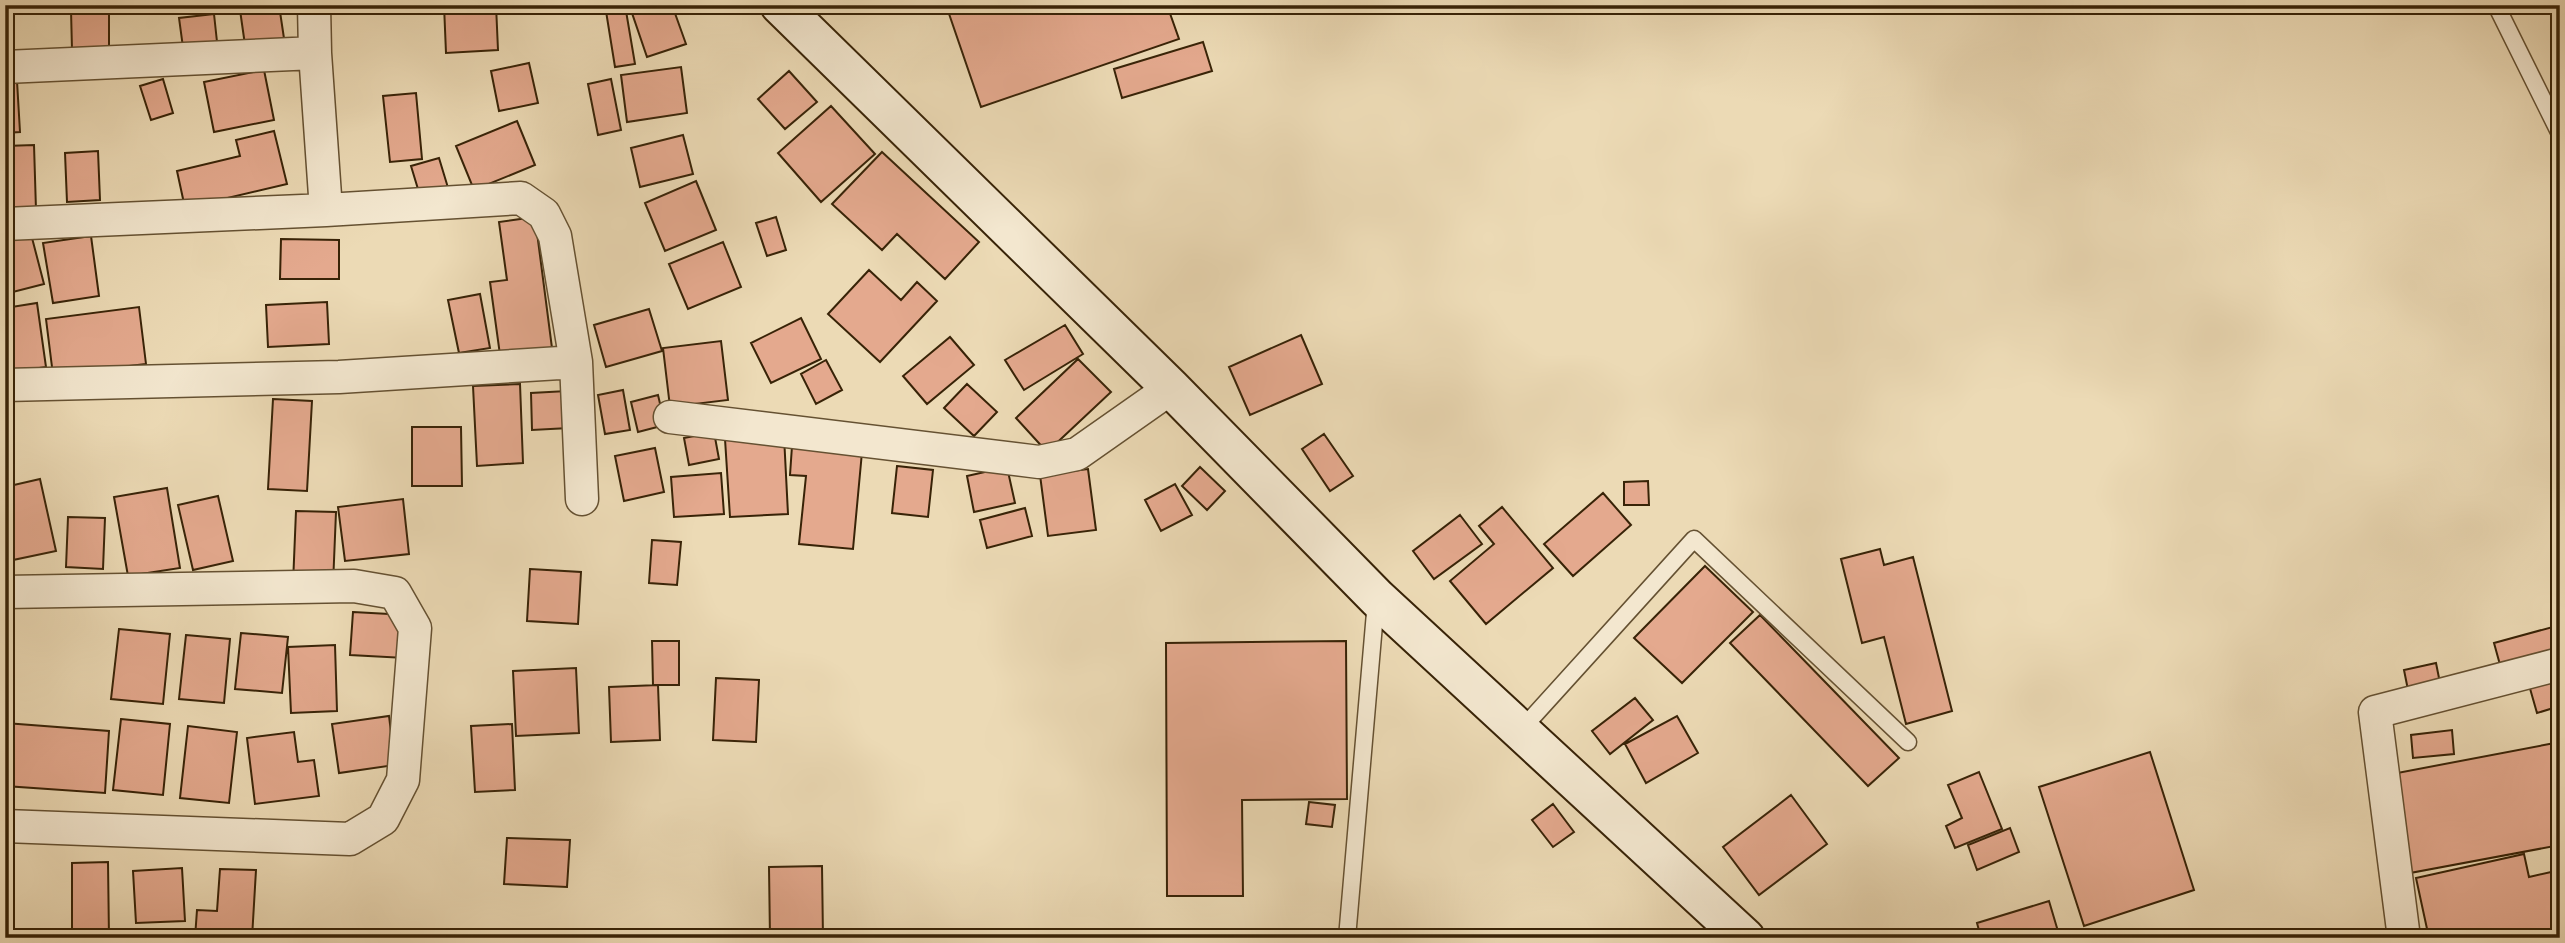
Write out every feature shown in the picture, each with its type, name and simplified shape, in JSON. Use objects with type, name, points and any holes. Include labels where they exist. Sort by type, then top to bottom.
[{"type":"main road","points":[[780,5],[1171,388],[1377,598],[1745,938]]},
{"type":"street","points":[[314,5],[326,210]]},
{"type":"street","points":[[5,67],[315,53]]},
{"type":"street","points":[[5,224],[326,210],[521,198],[544,214],[555,236],[576,362],[582,499]]},
{"type":"street","points":[[5,385],[339,377],[576,362]]},
{"type":"street","points":[[670,417],[1039,462],[1077,454],[1171,388]]},
{"type":"street","points":[[5,592],[354,586],[395,593],[415,628],[403,780],[383,819],[350,839],[5,826]]},
{"type":"street","points":[[2404,938],[2375,712],[2560,664]]},
{"type":"lane","points":[[2496,5],[2560,134]]},
{"type":"lane","points":[[1520,731],[1694,539],[1908,742]]},
{"type":"lane","points":[[1348,938],[1377,598]]},
{"type":"building","points":[[5,5],[13,35],[5,37]]},
{"type":"building","points":[[279,5],[285,45],[246,52],[240,10]]},
{"type":"building","points":[[444,5],[496,5],[498,50],[446,53]]},
{"type":"building","points":[[605,5],[625,5],[635,64],[615,67]]},
{"type":"building","points":[[654,5],[672,5],[686,44],[647,57],[632,13]]},
{"type":"building","points":[[946,5],[1167,5],[1179,39],[981,107]]},
{"type":"building","points":[[109,9],[109,49],[72,50],[71,10]]},
{"type":"building","points":[[214,14],[218,51],[184,55],[179,18]]},
{"type":"building","points":[[1203,42],[1212,71],[1122,98],[1114,69]]},
{"type":"building","points":[[529,63],[538,103],[499,111],[491,71]]},
{"type":"building","points":[[681,67],[687,113],[627,122],[621,75]]},
{"type":"building","points":[[264,70],[274,120],[214,132],[204,82]]},
{"type":"building","points":[[789,71],[817,102],[785,129],[758,99]]},
{"type":"building","points":[[163,79],[173,113],[151,120],[140,86]]},
{"type":"building","points":[[611,79],[621,130],[598,135],[588,84]]},
{"type":"building","points":[[17,81],[20,132],[5,133],[5,82]]},
{"type":"building","points":[[416,93],[422,159],[390,162],[383,96]]},
{"type":"building","points":[[831,106],[875,154],[821,202],[778,153]]},
{"type":"building","points":[[517,121],[535,165],[474,190],[456,146]]},
{"type":"building","points":[[274,131],[287,184],[185,208],[177,171],[240,156],[236,140]]},
{"type":"building","points":[[683,135],[693,174],[640,187],[631,148]]},
{"type":"building","points":[[34,145],[36,210],[5,212],[5,146]]},
{"type":"building","points":[[98,151],[100,200],[67,202],[65,153]]},
{"type":"building","points":[[882,152],[979,242],[945,279],[897,234],[882,250],[832,204]]},
{"type":"building","points":[[439,158],[449,191],[421,199],[411,166]]},
{"type":"building","points":[[696,181],[716,230],[665,251],[645,203]]},
{"type":"building","points":[[535,217],[552,348],[500,355],[490,282],[507,280],[499,222]]},
{"type":"building","points":[[776,217],[786,250],[767,256],[756,223]]},
{"type":"building","points":[[31,234],[44,284],[5,294],[5,241]]},
{"type":"building","points":[[91,236],[99,296],[53,303],[43,243]]},
{"type":"building","points":[[281,239],[339,240],[339,279],[280,279]]},
{"type":"building","points":[[723,242],[741,287],[688,309],[669,264]]},
{"type":"building","points":[[869,270],[901,300],[917,282],[937,301],[880,362],[828,314]]},
{"type":"building","points":[[480,294],[490,348],[459,353],[448,300]]},
{"type":"building","points":[[327,302],[329,344],[268,347],[266,305]]},
{"type":"building","points":[[37,303],[46,367],[5,373],[5,308]]},
{"type":"building","points":[[139,307],[146,364],[53,375],[46,319]]},
{"type":"building","points":[[649,309],[662,351],[606,367],[594,325]]},
{"type":"building","points":[[801,318],[821,359],[771,383],[751,343]]},
{"type":"building","points":[[1065,325],[1083,354],[1024,390],[1005,360]]},
{"type":"building","points":[[1301,335],[1322,384],[1250,415],[1229,367]]},
{"type":"building","points":[[950,337],[974,365],[927,404],[903,376]]},
{"type":"building","points":[[721,341],[728,400],[670,407],[663,348]]},
{"type":"building","points":[[1078,359],[1111,392],[1047,452],[1016,418]]},
{"type":"building","points":[[826,360],[842,390],[816,404],[801,374]]},
{"type":"building","points":[[520,384],[523,463],[477,466],[473,386]]},
{"type":"building","points":[[967,384],[997,412],[974,436],[944,408]]},
{"type":"building","points":[[623,390],[630,430],[605,434],[598,395]]},
{"type":"building","points":[[567,391],[569,428],[532,430],[531,393]]},
{"type":"building","points":[[658,395],[665,425],[638,432],[631,402]]},
{"type":"building","points":[[273,399],[312,401],[307,491],[268,489]]},
{"type":"building","points":[[412,427],[461,427],[462,486],[412,486]]},
{"type":"building","points":[[714,432],[719,459],[689,465],[684,438]]},
{"type":"building","points":[[1324,434],[1353,476],[1330,491],[1302,449]]},
{"type":"building","points":[[784,436],[788,514],[730,517],[725,439]]},
{"type":"building","points":[[792,446],[862,452],[853,549],[799,544],[806,476],[790,475]]},
{"type":"building","points":[[655,448],[664,492],[624,501],[615,456]]},
{"type":"building","points":[[897,466],[933,470],[928,517],[892,513]]},
{"type":"building","points":[[1007,467],[1015,503],[974,512],[967,476]]},
{"type":"building","points":[[1200,467],[1225,491],[1207,510],[1182,486]]},
{"type":"building","points":[[1088,469],[1096,530],[1048,536],[1040,475]]},
{"type":"building","points":[[721,473],[724,514],[674,517],[671,477]]},
{"type":"building","points":[[40,479],[56,551],[13,560],[5,524],[5,487]]},
{"type":"building","points":[[1648,481],[1649,505],[1624,505],[1624,482]]},
{"type":"building","points":[[1175,484],[1192,515],[1161,531],[1145,500]]},
{"type":"building","points":[[167,488],[180,568],[128,576],[114,497]]},
{"type":"building","points":[[1603,493],[1631,525],[1573,576],[1544,544]]},
{"type":"building","points":[[218,496],[233,561],[193,570],[178,505]]},
{"type":"building","points":[[403,499],[409,554],[345,561],[338,507]]},
{"type":"building","points":[[1502,507],[1553,568],[1486,624],[1450,581],[1494,544],[1479,526]]},
{"type":"building","points":[[1025,508],[1032,536],[987,548],[980,520]]},
{"type":"building","points":[[296,511],[336,512],[333,585],[293,584]]},
{"type":"building","points":[[1460,515],[1482,544],[1434,579],[1413,551]]},
{"type":"building","points":[[68,517],[105,518],[103,569],[66,567]]},
{"type":"building","points":[[652,540],[681,542],[677,585],[649,583]]},
{"type":"building","points":[[1880,549],[1884,565],[1913,557],[1952,711],[1906,724],[1884,637],[1862,643],[1841,559]]},
{"type":"building","points":[[1705,566],[1753,612],[1682,683],[1634,638]]},
{"type":"building","points":[[530,569],[581,572],[578,624],[527,621]]},
{"type":"building","points":[[353,612],[407,615],[405,658],[350,655]]},
{"type":"building","points":[[1760,615],[1899,758],[1868,786],[1730,643]]},
{"type":"building","points":[[2560,625],[2560,656],[2502,672],[2494,643]]},
{"type":"building","points":[[119,629],[170,634],[163,704],[111,699]]},
{"type":"building","points":[[241,633],[288,637],[282,693],[235,689]]},
{"type":"building","points":[[186,635],[230,639],[224,703],[179,699]]},
{"type":"building","points":[[652,641],[679,641],[679,685],[653,685]]},
{"type":"building","points":[[1346,641],[1347,799],[1242,800],[1243,896],[1167,896],[1166,643]]},
{"type":"building","points":[[335,645],[337,711],[291,713],[288,647]]},
{"type":"building","points":[[2436,663],[2441,688],[2409,695],[2404,670]]},
{"type":"building","points":[[576,668],[579,733],[516,736],[513,671]]},
{"type":"building","points":[[2560,676],[2560,706],[2537,713],[2529,685]]},
{"type":"building","points":[[716,678],[759,680],[756,742],[713,740]]},
{"type":"building","points":[[658,685],[660,740],[611,742],[609,687]]},
{"type":"building","points":[[1635,698],[1653,720],[1610,754],[1592,731]]},
{"type":"building","points":[[389,716],[395,765],[339,773],[332,724]]},
{"type":"building","points":[[1677,716],[1698,753],[1646,783],[1625,744]]},
{"type":"building","points":[[121,719],[170,724],[163,795],[113,790]]},
{"type":"building","points":[[5,723],[109,731],[105,793],[5,786]]},
{"type":"building","points":[[512,724],[515,790],[475,792],[471,726]]},
{"type":"building","points":[[188,726],[237,732],[229,803],[180,798]]},
{"type":"building","points":[[2452,730],[2454,754],[2413,758],[2411,735]]},
{"type":"building","points":[[294,732],[298,762],[314,760],[319,796],[255,804],[247,738]]},
{"type":"building","points":[[2560,742],[2560,845],[2410,873],[2392,774]]},
{"type":"building","points":[[2150,752],[2194,890],[2084,926],[2039,787]]},
{"type":"building","points":[[1979,772],[2002,829],[1955,848],[1946,826],[1962,818],[1948,785]]},
{"type":"building","points":[[1791,795],[1827,844],[1759,895],[1723,847]]},
{"type":"building","points":[[1309,802],[1335,805],[1332,827],[1306,824]]},
{"type":"building","points":[[1553,804],[1574,832],[1553,847],[1532,820]]},
{"type":"building","points":[[2010,828],[2019,852],[1977,870],[1968,845]]},
{"type":"building","points":[[507,838],[570,840],[567,887],[504,884]]},
{"type":"building","points":[[2524,854],[2529,877],[2560,870],[2560,938],[2429,938],[2416,878]]},
{"type":"building","points":[[108,862],[109,938],[72,938],[72,863]]},
{"type":"building","points":[[822,866],[823,938],[770,938],[769,867]]},
{"type":"building","points":[[182,868],[185,921],[136,923],[133,871]]},
{"type":"building","points":[[220,869],[256,870],[252,938],[195,938],[197,910],[217,911]]},
{"type":"building","points":[[2049,901],[2060,938],[1981,938],[1977,923]]},
{"type":"building","points":[[399,931],[400,938],[342,938],[342,934]]},
{"type":"building","points":[[436,931],[497,931],[497,938],[436,938]]},
{"type":"building","points":[[565,934],[566,938],[504,938]]}]
